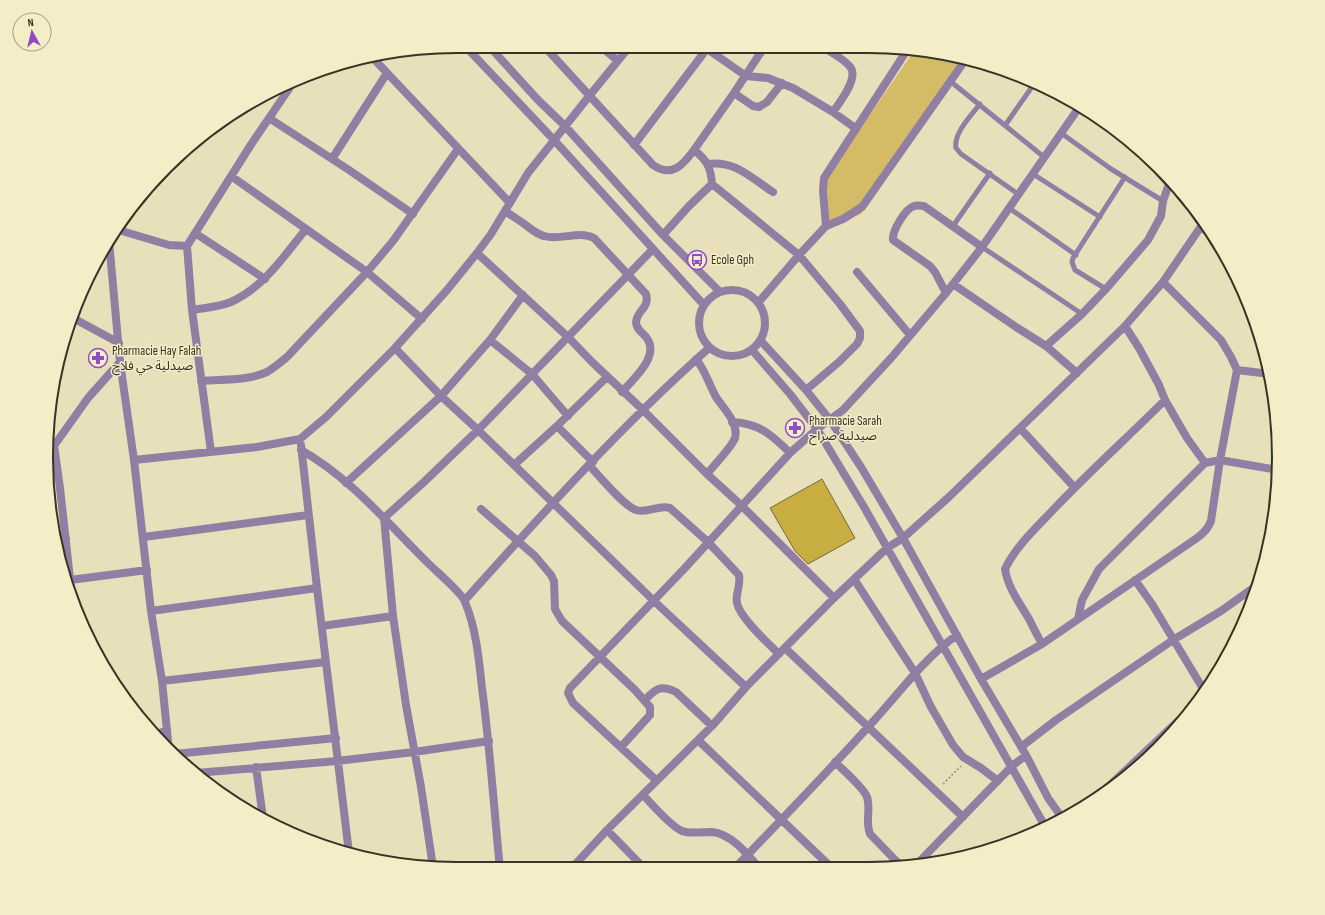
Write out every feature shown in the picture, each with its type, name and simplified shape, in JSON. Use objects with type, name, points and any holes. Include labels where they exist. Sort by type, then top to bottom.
[{"type":"street","points":[[473,53],[683,280],[704,305]]},
{"type":"street","points":[[495,53],[538,100],[565,126],[663,235],[720,292]]},
{"type":"street","points":[[551,53],[590,94],[653,165],[665,171],[678,168],[685,163],[761,53]]},
{"type":"street","points":[[608,53],[618,61]]},
{"type":"street","points":[[134,460],[257,447],[300,439],[326,417],[422,319],[477,253],[528,174],[590,94],[624,53]]},
{"type":"street","points":[[634,145],[702,53]]},
{"type":"street","points":[[714,53],[746,76],[768,78],[793,88],[833,112],[855,128]]},
{"type":"street","points":[[831,53],[850,66],[853,73],[853,77],[847,90],[833,112]]},
{"type":"street","points":[[826,226],[823,191],[824,178],[855,128],[895,70],[903,55]]},
{"type":"street","points":[[376,62],[510,203]]},
{"type":"street","points":[[758,303],[826,226],[843,219],[862,207],[962,65]]},
{"type":"street","points":[[332,159],[386,73]]},
{"type":"street","points":[[734,93],[753,106],[758,107],[767,102],[782,83]]},
{"type":"street","points":[[211,452],[192,310],[187,246],[287,91]]},
{"type":"street","points":[[656,780],[576,706],[569,697],[568,693],[570,688],[654,601],[790,453],[843,410],[858,395],[946,293],[982,247],[1076,111]]},
{"type":"street","points":[[269,118],[412,214]]},
{"type":"street","points":[[201,381],[245,378],[274,368],[287,357],[367,272],[393,241],[458,149]]},
{"type":"street","points":[[694,150],[704,158],[708,164],[712,184],[799,255],[840,304],[860,331],[860,338],[853,348],[806,390]]},
{"type":"street","points":[[708,164],[719,162],[736,167],[773,192]]},
{"type":"street","points":[[231,176],[367,272],[422,319]]},
{"type":"street","points":[[663,235],[689,206],[712,184]]},
{"type":"street","points":[[1046,346],[1106,290],[1152,234],[1161,216],[1163,201],[1168,187]]},
{"type":"street","points":[[946,293],[935,272],[930,266],[893,240],[896,227],[909,209],[913,206],[919,205],[930,209],[982,247]]},
{"type":"street","points":[[505,211],[544,236],[568,237],[587,235],[602,246],[646,294],[647,303],[636,318],[636,326],[647,338],[650,356],[644,366],[622,392]]},
{"type":"street","points":[[578,862],[607,830],[712,726],[746,687],[834,598],[887,548],[903,538],[950,496],[1125,326],[1163,282],[1200,227]]},
{"type":"street","points":[[192,310],[230,303],[244,295],[265,279],[306,229]]},
{"type":"street","points":[[122,232],[169,245],[187,246]]},
{"type":"street","points":[[195,233],[265,279]]},
{"type":"street","points":[[384,518],[478,430],[653,249]]},
{"type":"street","points":[[110,251],[120,362],[144,538],[151,611],[162,681],[168,741]]},
{"type":"street","points":[[477,253],[568,337],[622,392],[643,410],[707,474],[741,505],[834,598]]},
{"type":"street","points":[[857,272],[910,335]]},
{"type":"street","points":[[981,679],[1042,644],[1197,538],[1209,527],[1237,370],[1221,340],[1163,282]]},
{"type":"street","points":[[953,284],[1046,346],[1077,373]]},
{"type":"street","points":[[730,290],[740,291],[750,296],[758,303],[763,311],[765,321],[764,331],[760,340],[752,350],[744,354],[730,356],[716,353],[709,348],[703,340],[699,327],[700,314],[704,305],[720,292],[730,290]]},
{"type":"street","points":[[346,483],[441,396],[490,340],[523,295]]},
{"type":"street","points":[[77,320],[118,343]]},
{"type":"street","points":[[1125,326],[1139,348],[1165,400],[1205,463]]},
{"type":"street","points":[[490,340],[532,374],[568,416]]},
{"type":"street","points":[[760,340],[806,390],[830,420],[861,466],[903,538],[981,679],[1026,755],[1048,798],[1059,813]]},
{"type":"street","points":[[395,348],[441,396],[654,601],[746,687]]},
{"type":"street","points":[[465,600],[553,504],[643,410],[709,348]]},
{"type":"street","points":[[752,350],[818,429],[864,507],[1042,822]]},
{"type":"street","points":[[696,359],[702,366],[716,397],[726,409],[736,436],[707,474]]},
{"type":"street","points":[[69,568],[54,445],[95,389],[120,362]]},
{"type":"street","points":[[1237,370],[1263,373]]},
{"type":"street","points":[[514,465],[568,416],[607,377]]},
{"type":"street","points":[[1042,644],[1016,600],[1006,576],[1005,569],[1024,540],[1074,487],[1165,400]]},
{"type":"street","points":[[732,422],[744,422],[760,428],[776,439],[790,453]]},
{"type":"street","points":[[557,426],[631,507],[636,510],[649,510],[662,506],[670,508],[708,542],[739,575],[740,587],[736,602],[740,612],[779,654]]},
{"type":"street","points":[[1020,428],[1074,487]]},
{"type":"street","points":[[300,439],[348,847]]},
{"type":"street","points":[[301,450],[314,457],[346,483],[384,518],[465,600],[475,637],[489,741],[499,862]]},
{"type":"street","points":[[1078,619],[1082,600],[1099,569],[1205,463],[1220,460],[1272,469]]},
{"type":"street","points":[[481,509],[535,556],[551,575],[554,581],[555,609],[562,621],[645,700],[650,707],[650,715],[621,747]]},
{"type":"street","points":[[144,538],[308,515]]},
{"type":"street","points":[[384,518],[393,616],[432,861]]},
{"type":"street","points":[[61,536],[66,539]]},
{"type":"street","points":[[73,583],[147,570]]},
{"type":"street","points":[[854,579],[915,673],[931,707],[953,745],[963,757],[998,781]]},
{"type":"street","points":[[1136,580],[1201,686]]},
{"type":"street","points":[[151,611],[317,588]]},
{"type":"street","points":[[1021,747],[1056,720],[1173,640],[1221,611],[1250,590]]},
{"type":"street","points":[[322,626],[393,616]]},
{"type":"street","points":[[741,862],[869,727],[915,673],[942,645],[957,635]]},
{"type":"street","points":[[785,648],[963,816]]},
{"type":"street","points":[[162,681],[326,662]]},
{"type":"street","points":[[645,700],[657,689],[668,689],[676,692],[712,726]]},
{"type":"street","points":[[161,733],[167,730]]},
{"type":"street","points":[[181,753],[336,738]]},
{"type":"street","points":[[698,740],[826,862]]},
{"type":"street","points":[[204,772],[414,752],[489,741]]},
{"type":"street","points":[[1147,750],[1156,742]]},
{"type":"street","points":[[922,859],[1011,767],[1026,755]]},
{"type":"street","points":[[835,762],[864,791],[867,797],[868,827],[870,834],[896,861]]},
{"type":"street","points":[[256,767],[262,812]]},
{"type":"street","points":[[643,795],[680,830],[686,832],[718,833],[724,835],[754,862]]},
{"type":"street","points":[[607,830],[638,862]]},
{"type":"lane","points":[[950,81],[1006,124],[1044,156]]},
{"type":"lane","points":[[1006,124],[1031,88]]},
{"type":"lane","points":[[980,104],[965,123],[955,145],[958,151],[1018,194]]},
{"type":"lane","points":[[1061,133],[1126,178],[1163,201]]},
{"type":"lane","points":[[953,226],[990,173]]},
{"type":"lane","points":[[1032,174],[1100,217]]},
{"type":"lane","points":[[1106,290],[1075,270],[1072,262],[1126,178]]},
{"type":"lane","points":[[1009,208],[1076,255]]},
{"type":"lane","points":[[982,247],[1082,314]]},
{"type":"path","points":[[936,790],[968,760]]},
{"type":"shaded area","points":[[911,55],[962,65],[861,214],[830,226],[826,178]]},
{"type":"building","points":[[822,479],[855,538],[808,564],[795,551],[770,508]]},
{"type":"place","name":"Ecole Gph","points":[[697,260]]},
{"type":"place","name":"Pharmacie Hay Falah صيدلية حي فلاح","points":[[98,358]]},
{"type":"place","name":"Pharmacie Sarah صيدلية صراح","points":[[795,428]]}]
